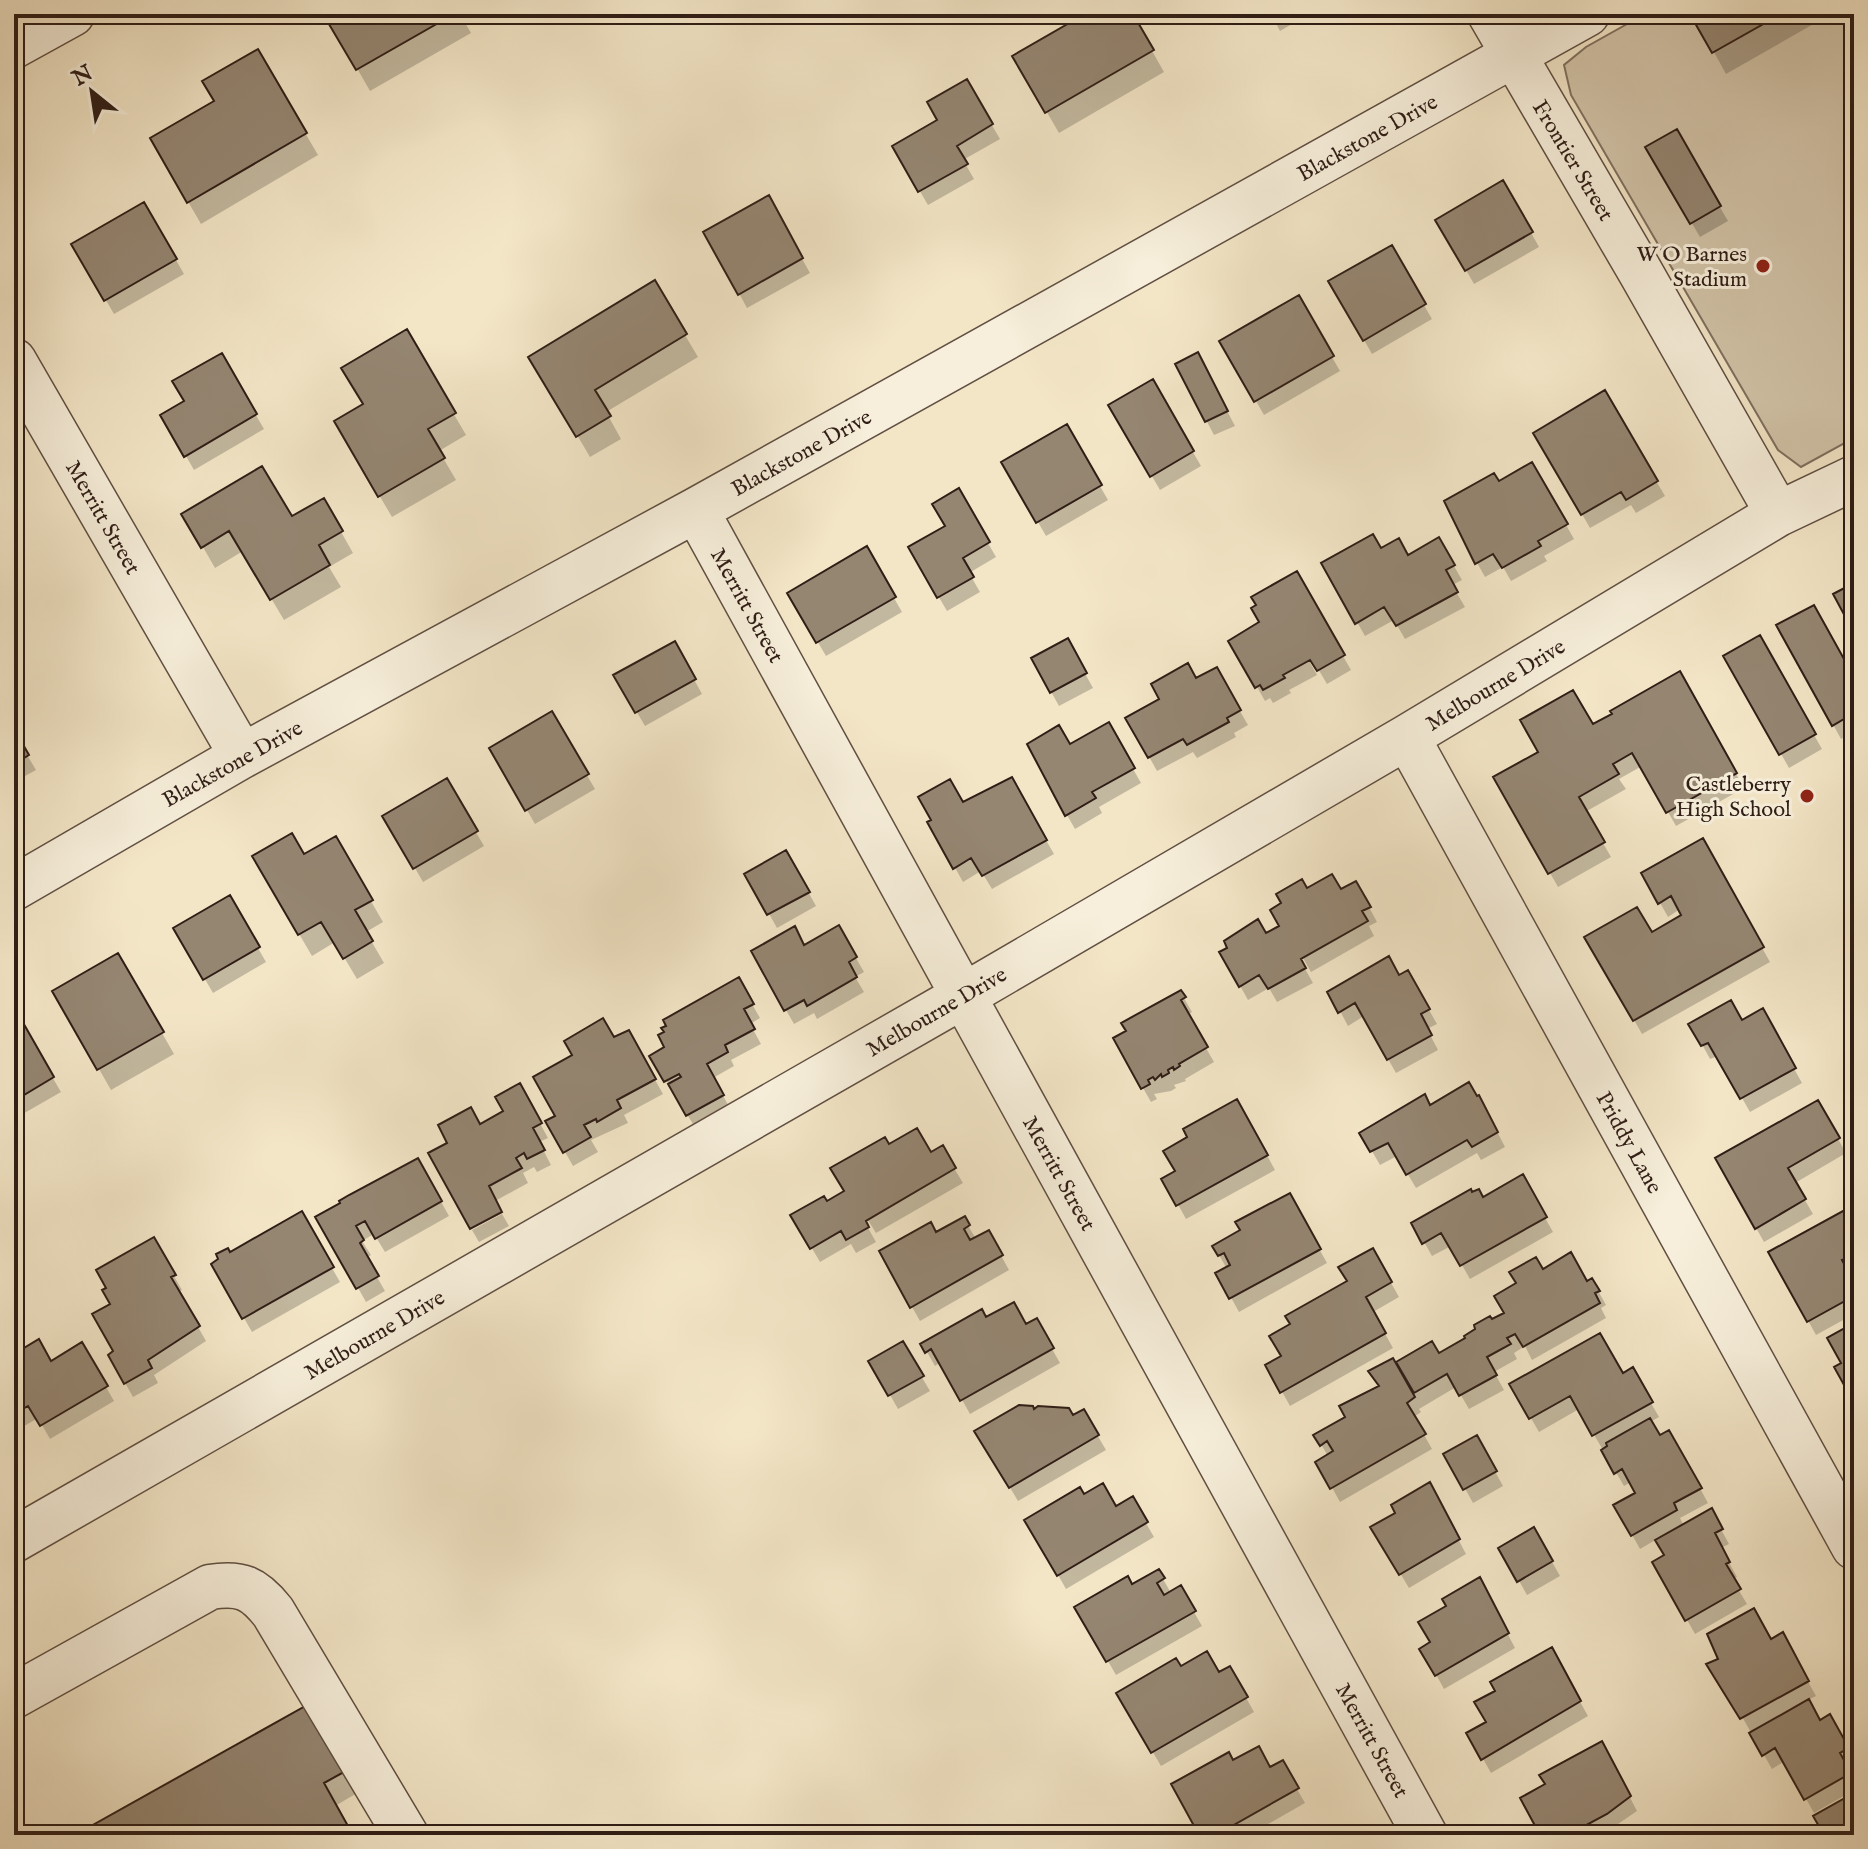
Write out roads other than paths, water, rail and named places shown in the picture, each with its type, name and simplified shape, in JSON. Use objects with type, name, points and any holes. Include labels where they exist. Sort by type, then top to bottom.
[{"type":"street","points":[[14,46],[72,14]]},
{"type":"street","name":"Frontier Street","points":[[1490,14],[1778,514]]},
{"type":"street","name":"Blackstone Drive","points":[[14,888],[242,756],[696,510],[1587,14]]},
{"type":"street","name":"Merritt Street","points":[[14,361],[242,756]]},
{"type":"street","name":"Melbourne Drive","points":[[14,1540],[963,996],[1407,737],[1778,514],[1854,478]]},
{"type":"street","name":"Merritt Street","points":[[696,510],[1425,1835]]},
{"type":"street","name":"Priddy Lane","points":[[1407,737],[1854,1547]]},
{"type":"street","points":[[14,1696],[210,1587],[232,1584],[258,1594],[273,1612],[406,1835]]},
{"type":"place","name":"W O Barnes Stadium","points":[[1763,266]]},
{"type":"place","name":"Castleberry High School","points":[[1807,796]]}]
